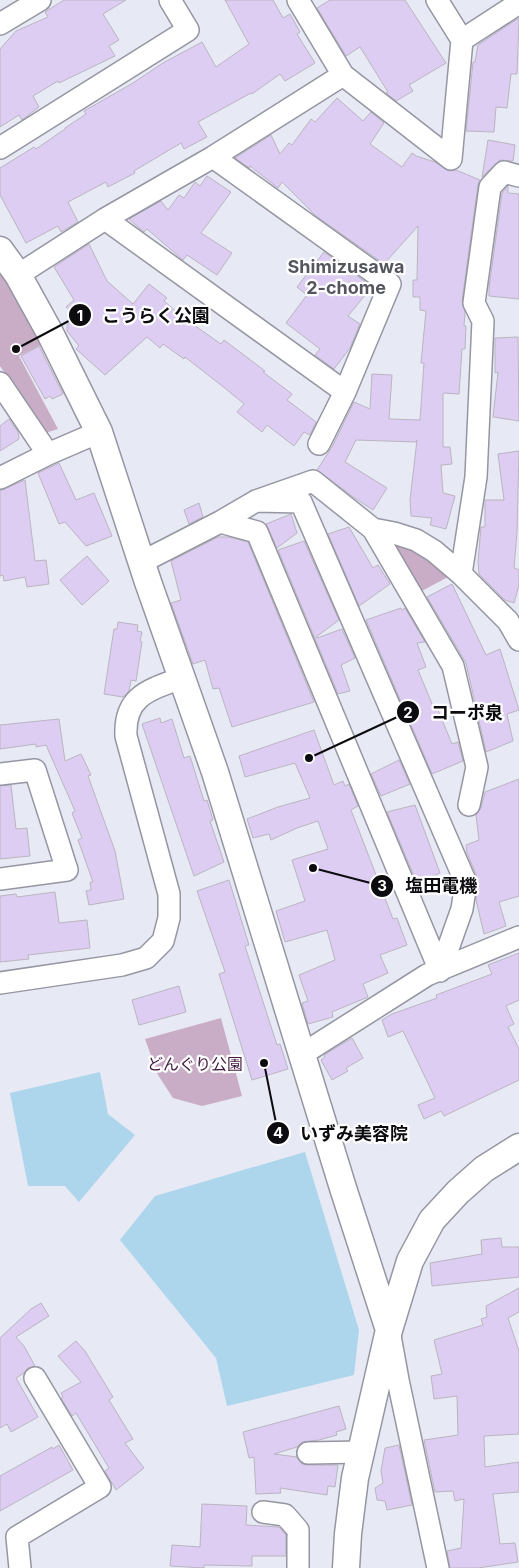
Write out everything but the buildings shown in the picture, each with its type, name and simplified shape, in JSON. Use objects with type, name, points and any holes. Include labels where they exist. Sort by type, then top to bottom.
[{"type":"street","points":[[0,24],[40,0]]},
{"type":"street","points":[[0,148],[188,30],[170,0]]},
{"type":"street","points":[[298,0],[343,75],[451,159],[462,40],[437,0]]},
{"type":"street","points":[[462,40],[519,3]]},
{"type":"street","points":[[18,276],[105,219],[213,157],[343,75]]},
{"type":"street","points":[[213,157],[390,284],[345,392],[319,444]]},
{"type":"street","points":[[461,574],[476,477],[483,321],[474,302],[490,187],[504,172],[519,176]]},
{"type":"street","points":[[105,219],[345,392]]},
{"type":"street","points":[[0,250],[18,276],[50,333],[99,432],[181,678],[215,772],[301,1055],[389,1330],[438,1568]]},
{"type":"street","points":[[0,383],[48,454]]},
{"type":"street","points":[[0,478],[48,454],[99,432]]},
{"type":"street","points":[[142,562],[220,522],[256,501],[313,480],[373,528],[453,666],[477,767],[469,805]]},
{"type":"street","points":[[256,501],[302,502],[466,882],[462,909],[440,971]]},
{"type":"street","points":[[220,522],[257,532],[440,971]]},
{"type":"street","points":[[373,528],[416,540],[434,552],[461,574],[508,621],[519,640]]},
{"type":"street","points":[[0,984],[122,965],[146,958],[163,941],[169,918],[169,894],[128,746],[125,724],[129,711],[136,699],[149,690],[181,678]]},
{"type":"street","points":[[0,774],[35,770],[67,870],[0,879]]},
{"type":"street","points":[[301,1055],[427,975],[519,937]]},
{"type":"street","points":[[346,1568],[355,1478],[389,1330],[410,1261],[432,1220],[458,1192],[484,1169],[519,1147]]},
{"type":"street","points":[[20,1568],[16,1537],[100,1487],[35,1378]]},
{"type":"street","points":[[308,1453],[361,1452]]},
{"type":"street","points":[[263,1512],[286,1515],[298,1530],[298,1568]]},
{"type":"green space","points":[[0,270],[45,343],[19,356],[58,429],[45,433],[0,366]]},
{"type":"green space","points":[[394,542],[430,561],[448,577],[418,593],[390,548]]},
{"type":"green space","name":"どんぐり公園","points":[[221,1018],[242,1096],[202,1106],[173,1098],[158,1075],[145,1039]]},
{"type":"water","points":[[100,1072],[108,1114],[135,1135],[79,1202],[65,1186],[28,1186],[10,1093]]},
{"type":"water","points":[[305,1152],[359,1330],[354,1375],[227,1406],[216,1358],[120,1240],[155,1196]]},
{"type":"place","name":"こうらく公園","points":[[16,349]]},
{"type":"place","name":"コーポ泉","points":[[309,758]]},
{"type":"place","name":"塩田電機","points":[[313,868]]},
{"type":"place","name":"いずみ美容院","points":[[264,1063]]},
{"type":"district","name":"Shimizusawa 2-chome","points":[[346,277]]}]
